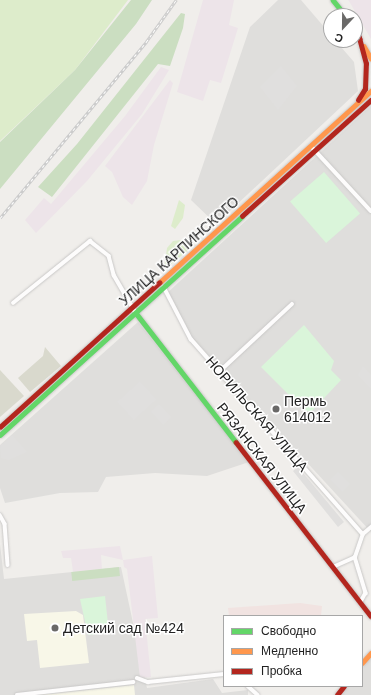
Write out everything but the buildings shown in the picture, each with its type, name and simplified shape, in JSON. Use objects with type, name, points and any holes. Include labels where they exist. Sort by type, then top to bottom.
[{"type":"main road","points":[[333,0],[340,8]]},
{"type":"main road","points":[[363,44],[371,58]]},
{"type":"main road","points":[[352,109],[365,90],[366,64],[362,48]]},
{"type":"main road","name":"УЛИЦА КАРПИНСКОГО","points":[[0,435],[136,313],[311,146],[371,91]]},
{"type":"main road","name":"УЛИЦА КАРПИНСКОГО","points":[[239,215],[315,151],[371,100]]},
{"type":"main road","name":"УЛИЦА КАРПИНСКОГО","points":[[0,427],[133,308],[228,226]]},
{"type":"main road","name":"РЯЗАНСКАЯ УЛИЦА","points":[[136,313],[371,616]]},
{"type":"main road","points":[[82,353],[88,353],[87,358]]},
{"type":"main road","points":[[363,662],[371,653]]},
{"type":"main road","points":[[336,695],[343,687]]},
{"type":"street","points":[[311,146],[371,211]]},
{"type":"street","points":[[13,303],[90,241],[109,256],[114,275],[136,313]]},
{"type":"street","name":"НОРИЛЬСКАЯ УЛИЦА","points":[[164,287],[191,339],[363,534]]},
{"type":"street","points":[[220,371],[292,304]]},
{"type":"street","points":[[0,515],[5,524],[8,565]]},
{"type":"street","points":[[361,602],[366,593],[355,557],[363,534],[371,527]]},
{"type":"street","points":[[333,567],[355,557]]},
{"type":"street","points":[[137,678],[148,682],[223,674]]},
{"type":"street","points":[[17,695],[133,682]]},
{"type":"street","points":[[249,687],[258,695]]},
{"type":"shaded area","points":[[203,0],[234,0],[229,25],[238,28],[221,83],[210,80],[203,101],[177,92]]},
{"type":"shaded area","points":[[278,0],[301,0],[323,26],[323,48],[342,48],[354,62],[358,91],[216,224],[191,200],[250,27]]},
{"type":"shaded area","points":[[348,0],[371,0],[371,39],[363,25],[363,8],[353,8]]},
{"type":"shaded area","points":[[281,66],[297,86],[278,110],[260,87]]},
{"type":"shaded area","points":[[161,67],[169,70],[142,114],[87,181],[36,233],[25,220],[44,198],[51,204],[125,116]]},
{"type":"shaded area","points":[[170,80],[173,83],[154,145],[147,181],[132,205],[123,197],[112,172],[105,166]]},
{"type":"shaded area","points":[[371,106],[371,532],[184,329],[167,293]]},
{"type":"shaded area","points":[[138,322],[249,462],[207,476],[155,473],[106,477],[98,492],[60,493],[5,503],[0,488],[0,445]]},
{"type":"shaded area","points":[[45,347],[61,366],[30,392],[18,378],[43,356]]},
{"type":"shaded area","points":[[363,366],[371,375],[371,389],[358,375]]},
{"type":"shaded area","points":[[0,370],[24,396],[0,417]]},
{"type":"shaded area","points":[[140,381],[157,400],[134,420],[117,402]]},
{"type":"shaded area","points":[[159,404],[171,417],[163,425],[151,412]]},
{"type":"shaded area","points":[[12,435],[27,452],[9,460],[1,458],[0,446]]},
{"type":"shaded area","points":[[298,467],[344,522],[338,527],[293,471]]},
{"type":"shaded area","points":[[338,472],[350,484],[342,492],[330,480]]},
{"type":"shaded area","points":[[0,544],[4,579],[121,567],[147,688],[213,679],[222,693],[248,690],[248,695],[0,695]]},
{"type":"shaded area","points":[[120,546],[123,560],[101,555],[102,569],[73,572],[71,558],[63,558],[61,551]]},
{"type":"shaded area","points":[[152,556],[158,618],[145,619],[151,677],[140,678],[127,569],[124,567],[123,560]]},
{"type":"shaded area","points":[[300,603],[322,606],[321,615],[229,615],[228,608]]},
{"type":"shaded area","name":"Детский сад №424","points":[[76,611],[83,615],[89,663],[40,668],[37,640],[27,641],[24,614]]},
{"type":"shaded area","points":[[371,658],[371,695],[341,695],[347,687],[363,687],[363,667]]},
{"type":"shaded area","points":[[134,685],[135,695],[39,695]]},
{"type":"green space","points":[[0,0],[128,0],[75,70],[0,141]]},
{"type":"green space","points":[[131,0],[152,0],[136,24],[0,189],[0,142],[75,70]]},
{"type":"green space","points":[[181,13],[185,14],[183,28],[170,66],[158,64],[52,197],[38,187],[77,144]]},
{"type":"green space","points":[[324,172],[360,214],[326,243],[290,202]]},
{"type":"green space","points":[[179,200],[185,205],[183,218],[175,229],[171,226]]},
{"type":"green space","points":[[189,239],[192,247],[164,270],[167,248],[173,241]]},
{"type":"green space","points":[[304,325],[334,361],[331,370],[341,380],[311,412],[304,410],[261,367]]},
{"type":"green space","points":[[119,567],[120,576],[72,581],[71,572]]},
{"type":"green space","points":[[105,596],[109,633],[88,635],[80,599]]},
{"type":"railway","points":[[0,218],[146,42],[176,0]]},
{"type":"traffic: fast","points":[[333,0],[340,8]]},
{"type":"traffic: fast","points":[[0,435],[242,216]]},
{"type":"traffic: fast","points":[[136,313],[236,442]]},
{"type":"traffic: slow","points":[[364,46],[371,58]]},
{"type":"traffic: slow","points":[[159,283],[371,91]]},
{"type":"traffic: slow","points":[[363,662],[371,653]]},
{"type":"traffic: jam","points":[[358,100],[365,89],[366,64],[362,48]]},
{"type":"traffic: jam","points":[[242,216],[371,100]]},
{"type":"traffic: jam","points":[[0,427],[159,283]]},
{"type":"traffic: jam","points":[[236,442],[371,616]]},
{"type":"traffic: jam","points":[[337,695],[343,687]]},
{"type":"place","name":"Пермь 614012","points":[[276,409]]},
{"type":"place","name":"Детский сад №424","points":[[55,628]]}]
